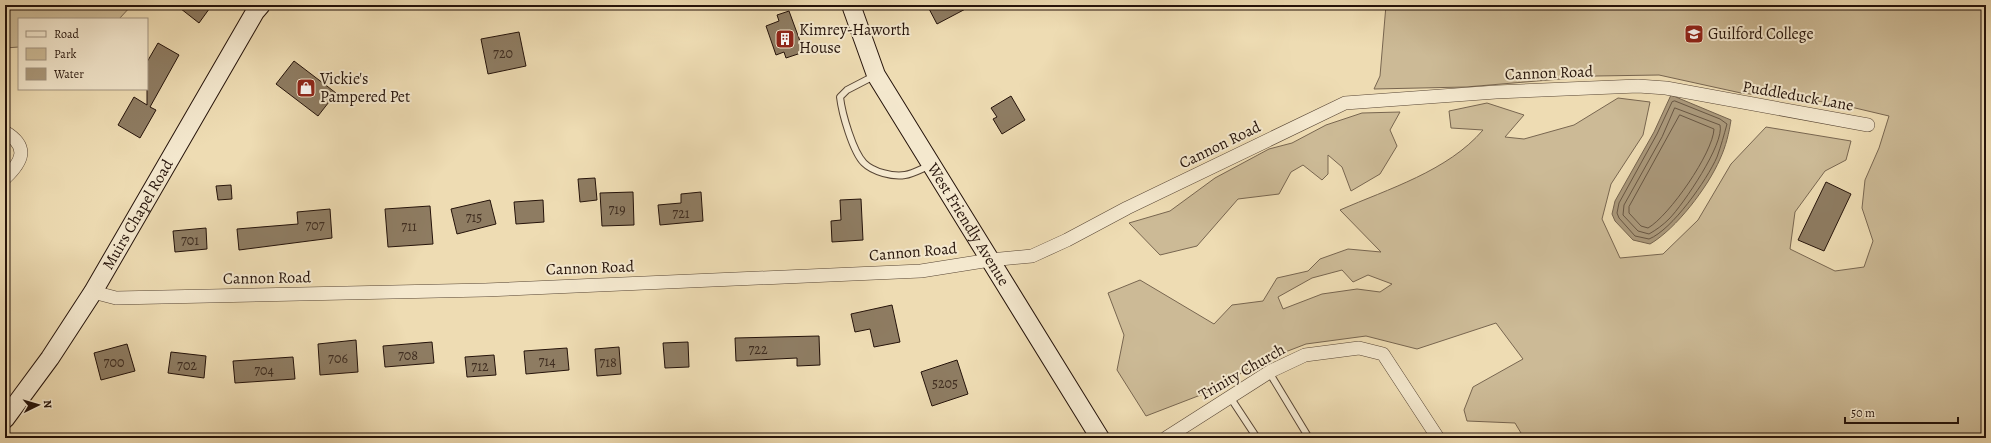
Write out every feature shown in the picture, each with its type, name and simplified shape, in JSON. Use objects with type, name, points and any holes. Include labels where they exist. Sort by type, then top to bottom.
[{"type":"main road","name":"Muirs Chapel Road","points":[[5,419],[50,358],[93,292],[255,12],[261,5]]},
{"type":"main road","name":"West Friendly Avenue","points":[[851,5],[876,75],[1100,438]]},
{"type":"street","name":"Cannon Road","points":[[93,292],[116,298],[485,290],[921,271],[990,260],[1032,256],[1085,231],[1127,208],[1345,103],[1489,93],[1638,86],[1666,88],[1723,100]]},
{"type":"street","name":"Puddleduck Lane","points":[[1723,100],[1868,125]]},
{"type":"street","points":[[5,132],[14,138],[20,146],[21,156],[19,164],[5,178]]},
{"type":"street","name":"Trinity Church","points":[[1166,438],[1269,372],[1305,355],[1359,348],[1383,354],[1438,438]]},
{"type":"lane","points":[[876,75],[847,90],[840,98],[842,112],[864,163],[874,170],[890,174],[905,175],[931,165]]},
{"type":"lane","points":[[1269,372],[1308,438]]},
{"type":"lane","points":[[1230,397],[1257,438]]},
{"type":"green space","points":[[5,5],[132,5],[120,18],[18,18],[18,47],[5,48]]},
{"type":"green space","points":[[1386,5],[1986,5],[1986,438],[1524,438],[1515,423],[1467,421],[1464,410],[1473,387],[1523,359],[1496,323],[1417,349],[1366,336],[1306,344],[1262,361],[1211,391],[1146,416],[1117,370],[1124,335],[1108,293],[1140,280],[1214,324],[1232,305],[1263,301],[1277,278],[1308,271],[1320,259],[1348,249],[1381,252],[1340,210],[1416,178],[1453,157],[1483,130],[1451,128],[1449,111],[1487,103],[1524,115],[1505,137],[1524,139],[1574,125],[1618,98],[1650,102],[1643,135],[1611,184],[1602,219],[1620,258],[1663,254],[1698,220],[1731,164],[1766,127],[1851,141],[1846,160],[1825,171],[1795,212],[1790,249],[1835,271],[1864,267],[1873,241],[1862,208],[1865,180],[1879,148],[1889,116],[1834,103],[1741,93],[1659,75],[1596,76],[1466,87],[1374,89],[1380,76]],"holes":[[[1342,270],[1353,282],[1368,275],[1392,284],[1380,292],[1357,289],[1322,294],[1283,309],[1278,297],[1312,278]]]},
{"type":"green space","points":[[1400,112],[1390,130],[1397,146],[1380,174],[1351,191],[1342,167],[1328,155],[1328,174],[1322,180],[1303,165],[1291,172],[1279,194],[1238,199],[1197,246],[1160,255],[1129,223],[1170,211],[1215,178],[1269,149],[1292,143],[1326,125],[1362,113]]},
{"type":"water","points":[[1671,95],[1731,120],[1724,149],[1708,182],[1680,218],[1660,237],[1650,244],[1633,240],[1615,221],[1612,214],[1615,201],[1654,132]]},
{"type":"building","points":[[176,5],[212,5],[199,23]]},
{"type":"building","points":[[927,5],[973,5],[937,24]]},
{"type":"building","name":"Kimrey-Haworth House","points":[[789,11],[804,52],[786,58],[784,52],[776,55],[766,26],[779,21],[777,15]]},
{"type":"building","points":[[519,32],[526,66],[488,74],[481,39]]},
{"type":"building","points":[[158,43],[179,55],[150,107],[156,110],[140,138],[118,125],[134,97],[147,105],[148,60]]},
{"type":"building","points":[[294,61],[336,93],[318,116],[276,84]]},
{"type":"building","points":[[1011,96],[1025,120],[1002,134],[993,119],[997,117],[991,108]]},
{"type":"building","points":[[595,178],[597,200],[580,202],[578,179]]},
{"type":"building","points":[[1826,182],[1851,194],[1824,251],[1798,240]]},
{"type":"building","points":[[231,185],[232,199],[218,200],[216,186]]},
{"type":"building","points":[[633,192],[634,225],[602,226],[600,193]]},
{"type":"building","points":[[701,192],[703,221],[660,225],[658,205],[681,203],[681,194]]},
{"type":"building","points":[[861,199],[863,240],[832,242],[831,221],[841,220],[840,200]]},
{"type":"building","points":[[490,200],[496,224],[457,234],[451,209]]},
{"type":"building","points":[[543,200],[544,222],[516,224],[514,202]]},
{"type":"building","points":[[430,206],[433,244],[388,247],[385,209]]},
{"type":"building","points":[[330,209],[332,238],[239,250],[237,229],[298,224],[297,212]]},
{"type":"building","points":[[206,228],[207,249],[175,252],[173,231]]},
{"type":"building","points":[[892,305],[900,342],[874,347],[870,329],[855,332],[851,314]]},
{"type":"building","points":[[819,336],[820,365],[797,366],[797,358],[736,361],[735,338]]},
{"type":"building","points":[[356,340],[358,372],[320,375],[318,344]]},
{"type":"building","points":[[432,342],[434,363],[385,367],[383,346]]},
{"type":"building","points":[[688,342],[689,367],[665,368],[663,343]]},
{"type":"building","points":[[127,344],[135,371],[101,380],[94,353]]},
{"type":"building","points":[[619,347],[621,374],[597,376],[595,349]]},
{"type":"building","points":[[567,348],[569,370],[526,374],[524,351]]},
{"type":"building","points":[[171,352],[206,356],[204,378],[168,373]]},
{"type":"building","points":[[494,355],[496,375],[467,377],[465,357]]},
{"type":"building","points":[[293,357],[295,379],[235,383],[233,361]]},
{"type":"building","points":[[957,360],[968,394],[932,406],[921,372]]},
{"type":"place","name":"Guilford College","points":[[1694,34]]},
{"type":"place","name":"Kimrey-Haworth House","points":[[785,39]]},
{"type":"place","name":"Vickie's Pampered Pet","points":[[306,88]]}]
